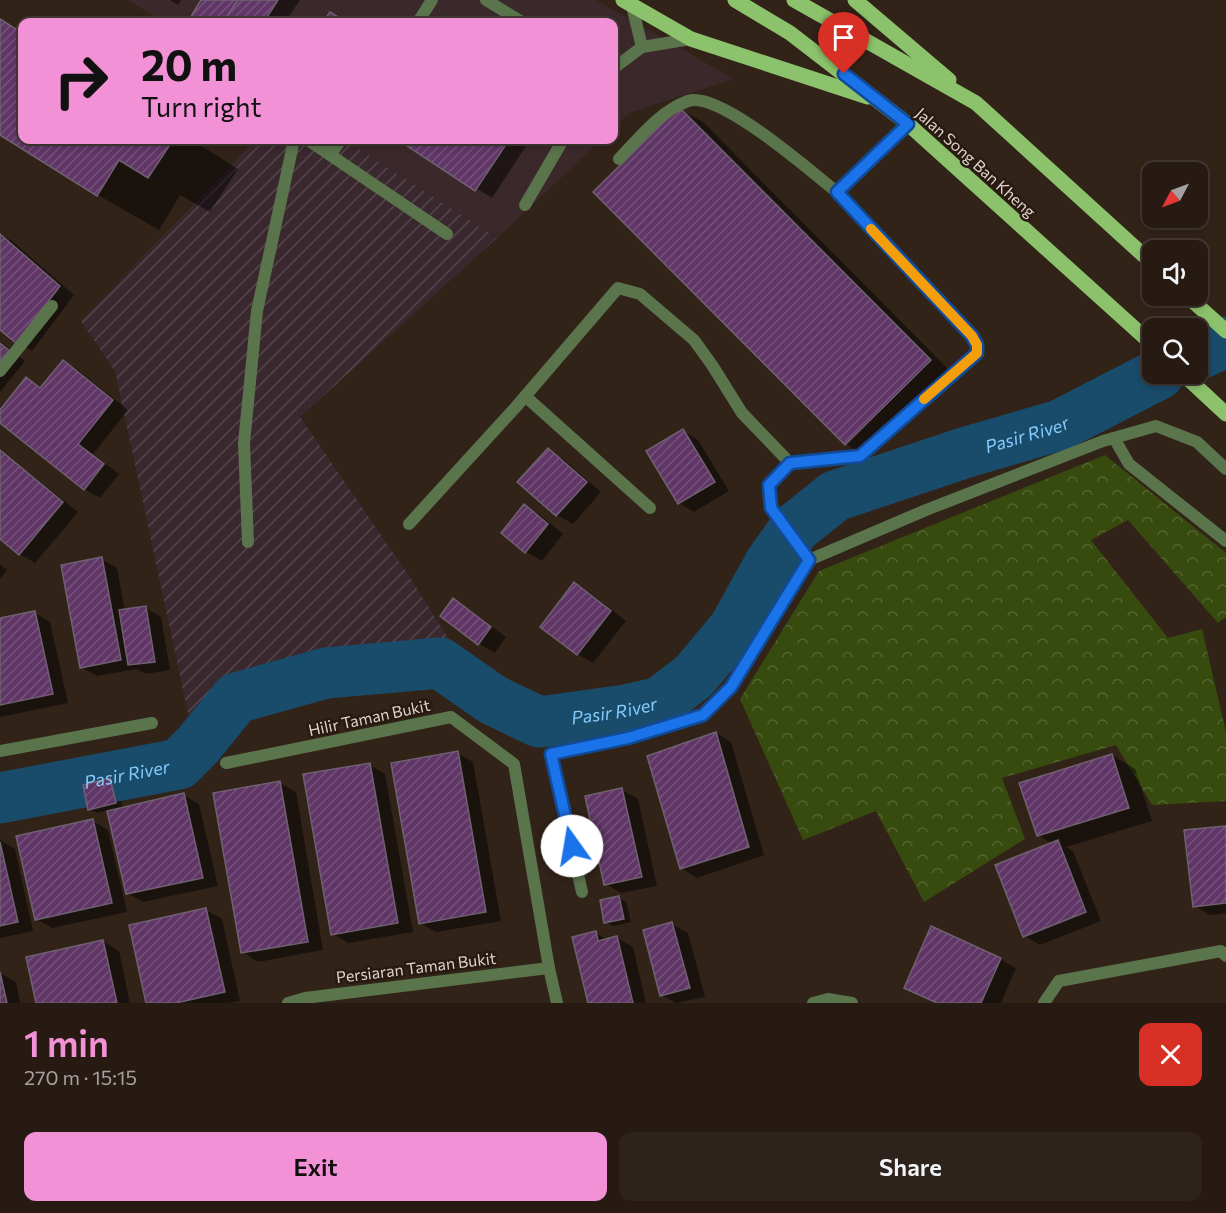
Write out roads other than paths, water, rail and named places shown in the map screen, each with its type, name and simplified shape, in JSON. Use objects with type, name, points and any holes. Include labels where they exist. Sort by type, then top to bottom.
[{"type":"main road","name":"Jalan Song Ban Kheng","points":[[735,0],[790,33],[908,124],[1142,335]]},
{"type":"main road","points":[[855,0],[976,103],[1142,254]]},
{"type":"main road","points":[[796,1],[976,103]]},
{"type":"main road","points":[[627,3],[691,39],[880,101]]},
{"type":"main road","points":[[1199,306],[1226,331]]},
{"type":"main road","points":[[1194,384],[1222,410]]},
{"type":"street","points":[[421,18],[432,0]]},
{"type":"street","points":[[486,0],[515,18]]},
{"type":"street","points":[[627,3],[642,47]]},
{"type":"street","points":[[618,65],[642,47],[691,39]]},
{"type":"street","points":[[619,159],[672,108],[691,100],[709,102],[738,115],[837,192],[972,336],[977,345],[977,353],[860,456],[790,463],[769,485],[771,508],[807,557]]},
{"type":"street","points":[[837,192],[908,124]]},
{"type":"street","points":[[248,542],[244,443],[257,311],[293,144]]},
{"type":"street","points":[[314,144],[447,234]]},
{"type":"street","points":[[330,155],[337,144]]},
{"type":"street","points":[[525,204],[561,144]]},
{"type":"street","points":[[409,524],[525,396],[618,288],[640,294],[694,340],[742,413],[790,463]]},
{"type":"street","points":[[0,371],[52,306]]},
{"type":"street","points":[[525,396],[650,508]]},
{"type":"street","points":[[582,892],[551,754],[628,738],[703,715],[731,687],[807,557],[1114,438],[1156,426],[1197,442],[1226,469]]},
{"type":"street","points":[[1114,438],[1129,464],[1226,541]]},
{"type":"street","name":"Hilir Taman Bukit","points":[[226,763],[451,717],[514,764],[557,1003]]},
{"type":"street","points":[[0,751],[152,723]]},
{"type":"street","points":[[1044,1003],[1059,981],[1221,951],[1226,956]]},
{"type":"street","name":"Persiaran Taman Bukit","points":[[288,1003],[305,998],[549,968]]},
{"type":"street","points":[[813,1003],[828,999],[852,1003]]},
{"type":"waterway","name":"Pasir River","points":[[1208,350],[1226,342]]},
{"type":"waterway","name":"Pasir River","points":[[0,798],[179,764],[198,745],[236,698],[326,673],[440,663],[493,700],[539,722],[626,710],[660,702],[694,676],[734,628],[770,563],[795,528],[835,496],[967,452],[1060,425],[1142,383]]}]
